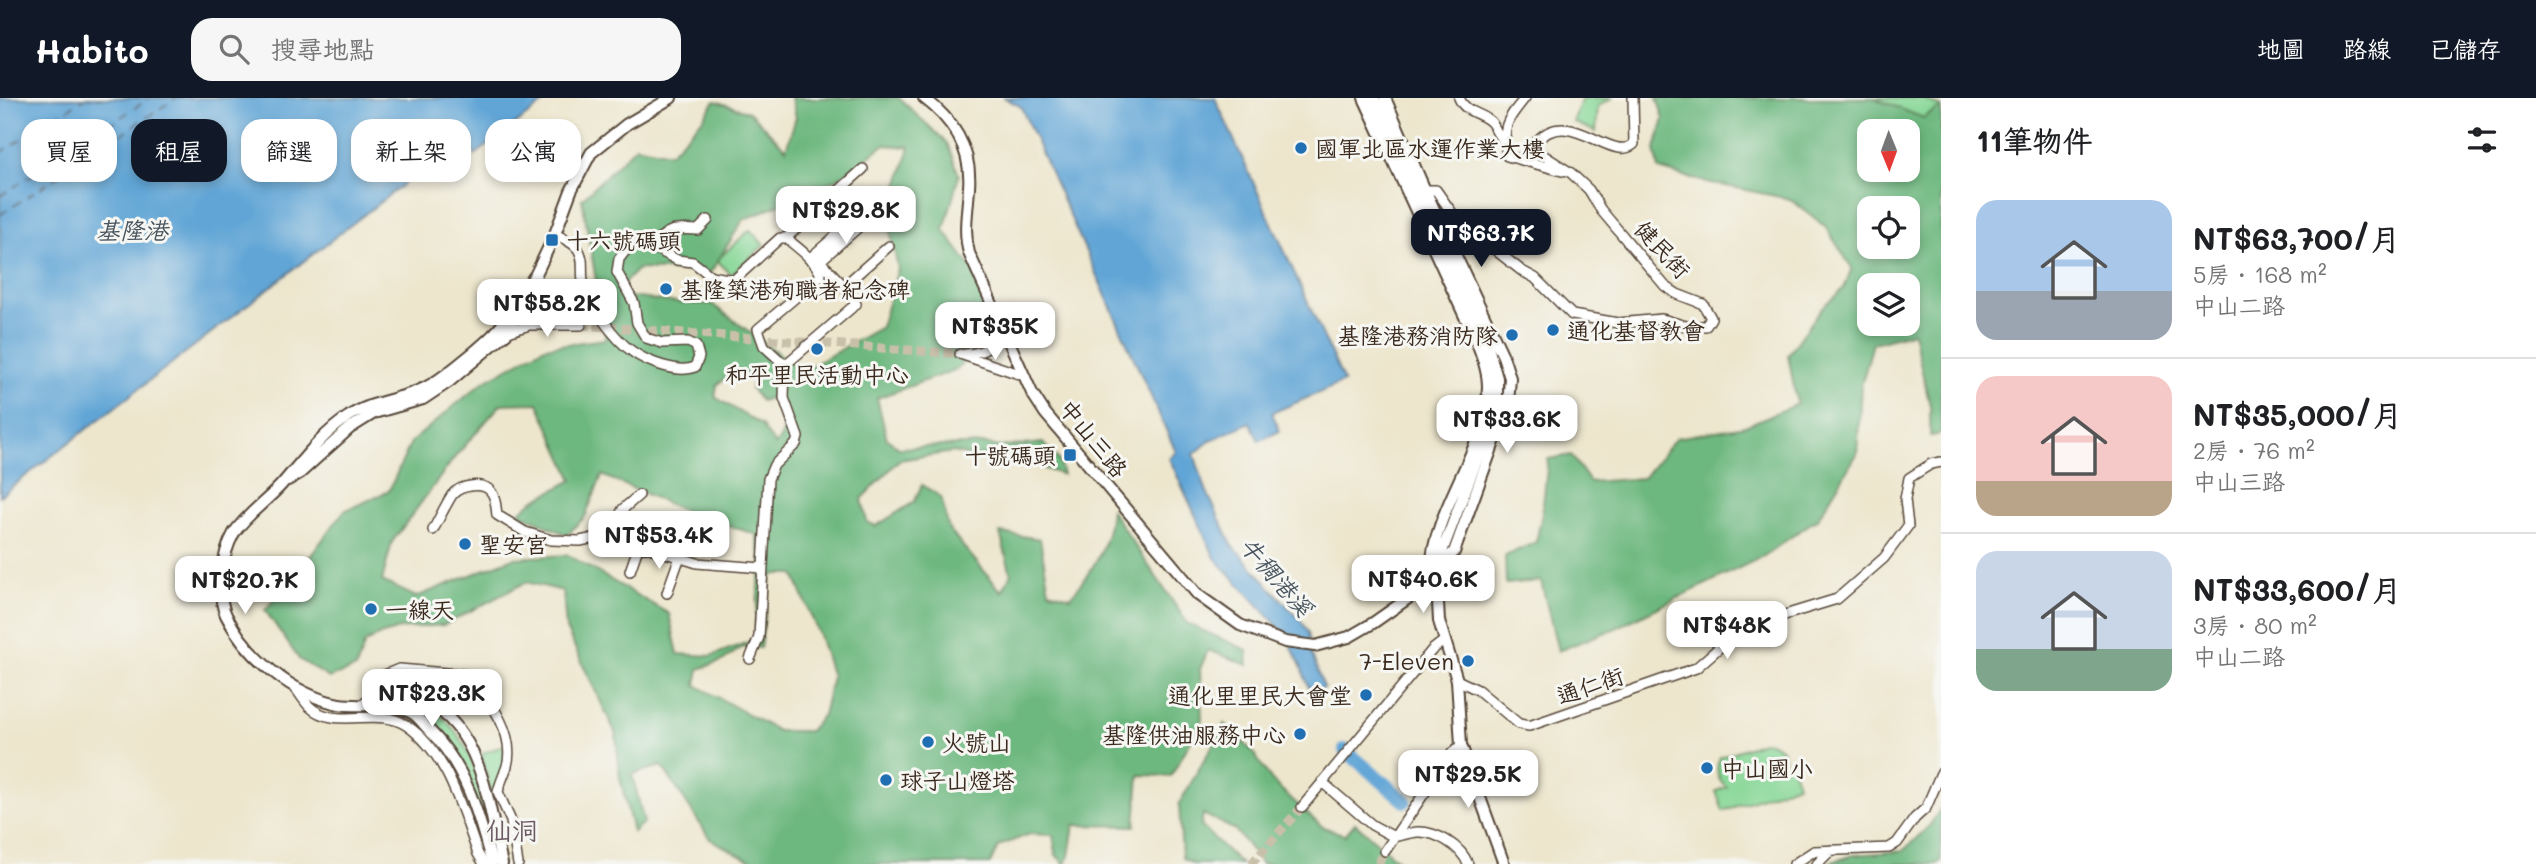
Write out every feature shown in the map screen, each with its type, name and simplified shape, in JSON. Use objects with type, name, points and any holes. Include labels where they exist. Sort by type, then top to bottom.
[{"type":"street","points":[[508,332],[555,234],[571,191],[591,153],[627,124],[671,98]]},
{"type":"street","name":"中山三路","points":[[924,98],[938,109],[966,149],[970,167],[964,234],[969,253],[1002,328],[1045,413],[1198,595],[1240,625],[1288,643],[1315,646],[1349,637],[1373,623],[1410,597],[1431,575]]},
{"type":"street","points":[[1364,98],[1474,292],[1510,378],[1508,404],[1499,432],[1454,552],[1431,575]]},
{"type":"street","points":[[1374,98],[1416,191],[1487,373],[1485,413],[1433,545],[1431,575],[1437,583],[1439,621],[1457,680],[1461,745],[1504,864]]},
{"type":"street","points":[[1385,98],[1416,191]]},
{"type":"street","points":[[1459,98],[1474,114],[1491,121],[1499,138],[1505,141]]},
{"type":"street","points":[[1525,98],[1507,119],[1507,156],[1571,173]]},
{"type":"street","name":"健民街","points":[[1416,191],[1436,190],[1457,220],[1522,271],[1535,278],[1572,315],[1618,323],[1662,318],[1686,326],[1706,326],[1711,318],[1703,304],[1665,286],[1601,210],[1589,190],[1571,173],[1537,151],[1537,141],[1544,134],[1572,130],[1591,135],[1620,149],[1628,149],[1634,144],[1633,98]]},
{"type":"street","points":[[555,234],[577,247],[581,254],[583,281],[587,291],[618,338],[634,353],[686,371],[695,367],[699,357],[696,346],[688,342],[662,343],[646,338],[637,323],[634,303],[617,272],[619,259],[625,250],[638,244],[653,247],[677,260],[693,262],[711,276],[734,280],[863,169]]},
{"type":"street","points":[[750,659],[759,636],[768,480],[774,465],[798,437],[784,398],[785,365],[856,304],[844,286],[820,261],[867,214],[809,259]]},
{"type":"street","points":[[653,247],[662,234],[676,229],[698,230],[708,220]]},
{"type":"street","points":[[785,365],[764,346],[758,329],[821,276],[821,272],[786,238]]},
{"type":"street","points":[[844,286],[889,246]]},
{"type":"street","points":[[536,274],[536,307],[541,314],[556,323]]},
{"type":"street","points":[[484,864],[451,781],[440,762],[416,733],[393,719],[330,717],[310,707],[294,687],[253,653],[238,635],[225,612],[220,591],[223,565],[233,535],[292,470],[348,417],[432,384],[487,340],[500,327],[536,274]]},
{"type":"street","points":[[283,483],[300,473],[350,428],[374,413],[424,399],[450,381],[508,332],[522,326],[581,324]]},
{"type":"street","points":[[1002,328],[995,344],[982,352],[960,354],[1025,376]]},
{"type":"street","name":"通仁街","points":[[1457,680],[1478,690],[1519,724],[1529,726],[1696,668],[1721,646],[1775,618],[1837,599],[1884,558],[1908,526],[1905,499],[1909,478],[1931,464],[1941,463]]},
{"type":"street","points":[[433,530],[453,494],[470,486],[485,486],[494,497],[497,515],[525,533],[551,540],[580,541],[608,535],[680,559],[720,567],[762,568]]},
{"type":"street","points":[[608,535],[622,509],[639,495]]},
{"type":"street","points":[[630,571],[639,545]]},
{"type":"street","points":[[667,593],[680,559]]},
{"type":"street","points":[[1302,807],[1432,650],[1445,640]]},
{"type":"street","points":[[387,694],[382,676],[399,669],[470,676],[505,726],[508,763],[498,792],[511,821],[518,864]]},
{"type":"street","points":[[294,687],[340,704],[393,707],[412,713],[442,743],[457,764],[470,791],[492,864]]},
{"type":"street","points":[[360,705],[387,694],[412,696],[431,703],[447,714],[458,728],[481,772],[502,864]]},
{"type":"street","points":[[1385,851],[1451,754],[1461,745]]},
{"type":"street","points":[[1794,864],[1814,851],[1889,848],[1926,808],[1941,773]]},
{"type":"street","points":[[1322,782],[1372,825],[1394,837],[1420,832],[1446,839],[1465,856],[1468,864]]},
{"type":"street","points":[[1817,864],[1832,850]]},
{"type":"green space","points":[[791,98],[899,98],[947,143],[959,175],[944,230],[978,277],[989,323],[958,369],[877,398],[887,439],[899,448],[985,444],[1000,447],[1043,443],[1059,460],[1063,475],[998,453],[973,457],[953,452],[899,460],[862,499],[867,522],[876,526],[914,502],[922,485],[941,497],[949,530],[1002,592],[1011,574],[1000,533],[1040,539],[1049,591],[1071,597],[1087,576],[1103,547],[1111,510],[1188,624],[1247,650],[1248,665],[1208,650],[1200,669],[1202,721],[1171,776],[1139,775],[1135,826],[1074,825],[1065,864],[1056,855],[1053,835],[1030,834],[999,846],[990,864],[757,864],[710,839],[662,766],[632,774],[644,822],[633,832],[620,778],[616,734],[566,629],[563,591],[526,582],[444,625],[399,629],[380,635],[365,643],[356,668],[329,678],[299,659],[265,610],[300,570],[344,511],[389,491],[411,442],[483,382],[545,347],[606,339],[582,199],[636,146],[670,153],[702,120],[715,101],[749,112],[786,149],[796,117]],"holes":[[[884,145],[910,147],[899,183],[885,205],[898,269],[881,327],[802,371],[712,304],[688,304],[621,296],[625,282],[638,269],[711,272],[743,220],[837,179]],[[734,372],[755,375],[751,389],[761,401],[776,396],[784,427],[775,445],[761,425],[715,397],[717,385]],[[538,403],[573,480],[531,502],[519,513],[567,535],[585,517],[602,475],[701,518],[756,534],[761,561],[754,640],[711,656],[678,654],[669,614],[568,555],[513,558],[416,597],[382,581],[392,542],[455,457],[501,404]],[[776,574],[794,574],[819,635],[832,677],[823,715],[809,731],[778,731],[696,685],[699,669],[722,661],[744,646],[760,648],[771,577]]]},
{"type":"green space","points":[[1582,98],[1613,98],[1598,106],[1596,132],[1573,122]]},
{"type":"green space","points":[[1657,98],[1874,98],[1923,118],[1941,107],[1941,434],[1930,436],[1930,406],[1914,336],[1920,336],[1920,273],[1857,273],[1857,336],[1898,336],[1873,343],[1861,386],[1857,454],[1818,518],[1764,556],[1616,628],[1558,651],[1541,581],[1506,584],[1505,556],[1536,542],[1548,459],[1571,455],[1590,482],[1643,478],[1676,438],[1745,426],[1797,404],[1788,355],[1822,308],[1844,288],[1852,268],[1825,226],[1790,199],[1701,181],[1659,169],[1655,149],[1664,119]]},
{"type":"green space","points":[[1874,98],[1921,98],[1941,107],[1923,118]]},
{"type":"green space","points":[[750,230],[764,245],[731,275],[717,260]]},
{"type":"green space","points":[[407,673],[444,678],[433,696],[401,683]]},
{"type":"green space","points":[[397,698],[429,707],[456,733],[481,785],[492,841],[465,769],[446,741],[423,717],[380,701]]},
{"type":"green space","points":[[1225,724],[1252,751],[1272,781],[1321,826],[1345,835],[1355,823],[1402,864],[1262,864],[1235,830],[1203,814],[1201,826],[1241,864],[1193,864],[1182,858],[1179,804]]},
{"type":"green space","points":[[1765,741],[1781,750],[1784,757],[1783,767],[1791,765],[1798,784],[1723,811],[1716,791],[1727,787],[1718,774],[1720,757]]},
{"type":"green space","points":[[505,745],[507,763],[497,790],[491,791],[481,754]]},
{"type":"green space","points":[[1941,808],[1941,861],[1937,864],[1825,864],[1854,855],[1903,851],[1930,825]]},
{"type":"water","name":"基隆港","points":[[0,98],[550,98],[522,119],[485,119],[485,147],[475,155],[471,150],[471,119],[351,119],[351,182],[406,182],[0,496]]},
{"type":"water","points":[[1005,98],[1215,98],[1344,382],[1272,413],[1280,431],[1259,441],[1250,422],[1211,440],[1194,454],[1206,490],[1232,545],[1308,632],[1312,655],[1324,688],[1311,694],[1285,634],[1215,558],[1169,458],[1176,452],[1021,107]]},
{"type":"waterway","name":"牛稠港溪","points":[[1345,750],[1405,801]]},
{"type":"ferry route","points":[[0,153],[85,98]]},
{"type":"ferry route","points":[[0,196],[150,98]]},
{"type":"ferry route","points":[[0,215],[176,98]]},
{"type":"tunnel","points":[[581,325],[960,354]]},
{"type":"tunnel","points":[[1251,864],[1302,807]]},
{"type":"tunnel","points":[[1378,864],[1385,851]]},
{"type":"place","name":"國軍北區水運作業大樓","points":[[1301,148]]},
{"type":"place","name":"十六號碼頭","points":[[552,240]]},
{"type":"place","name":"基隆築港殉職者紀念碑","points":[[666,289]]},
{"type":"place","name":"通化基督教會","points":[[1553,330]]},
{"type":"place","name":"基隆港務消防隊","points":[[1512,335]]},
{"type":"place","name":"和平里民活動中心","points":[[817,349]]},
{"type":"place","name":"十號碼頭","points":[[1070,455]]},
{"type":"place","name":"聖安宮","points":[[465,544]]},
{"type":"place","name":"一線天","points":[[371,609]]},
{"type":"place","name":"7-Eleven","points":[[1468,661]]},
{"type":"place","name":"通化里里民大會堂","points":[[1366,695]]},
{"type":"place","name":"基隆供油服務中心","points":[[1300,734]]},
{"type":"place","name":"火號山","points":[[928,742]]},
{"type":"place","name":"中山國小","points":[[1707,768]]},
{"type":"place","name":"球子山燈塔","points":[[886,780]]},
{"type":"district","name":"仙洞","points":[[512,830]]}]
